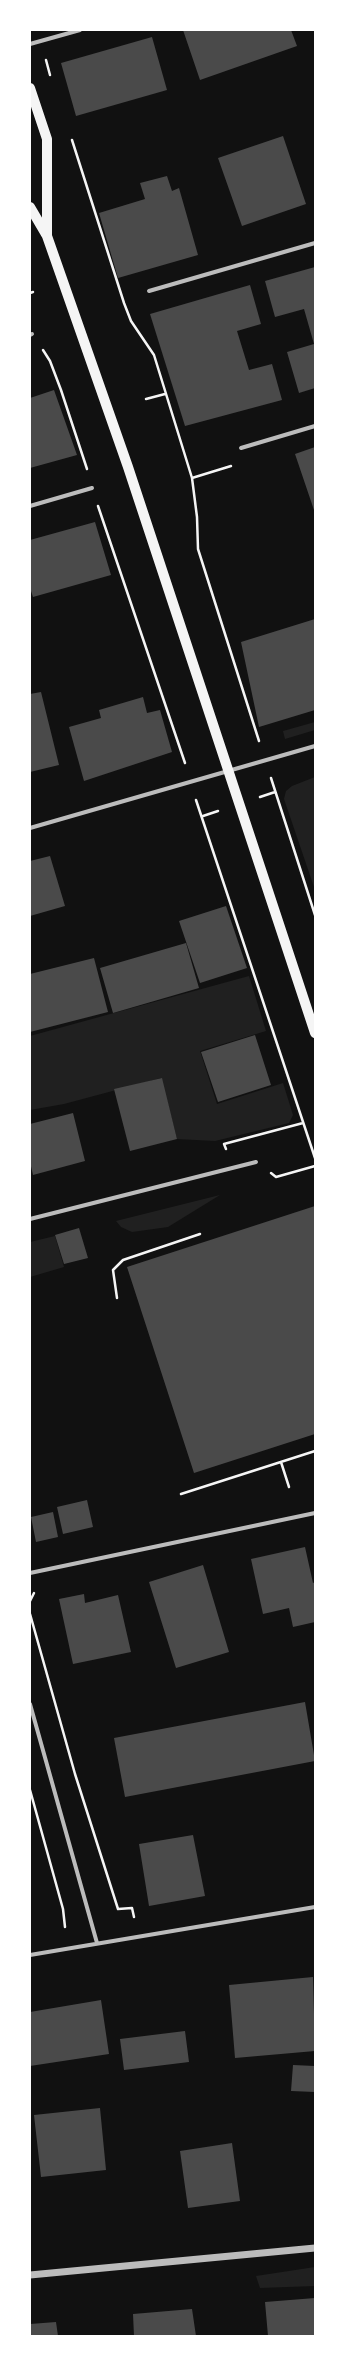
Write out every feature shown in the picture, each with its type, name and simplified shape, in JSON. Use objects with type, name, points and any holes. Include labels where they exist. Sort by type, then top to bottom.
[{"type":"main road","points":[[30,88],[47,139],[47,236]]},
{"type":"main road","points":[[30,208],[47,236],[128,467],[227,771],[315,1033]]},
{"type":"street","points":[[30,44],[80,30]]},
{"type":"street","points":[[148,291],[315,243]]},
{"type":"street","points":[[241,448],[315,426]]},
{"type":"street","points":[[30,506],[92,488]]},
{"type":"street","points":[[30,828],[315,746]]},
{"type":"street","points":[[30,1219],[256,1162]]},
{"type":"street","points":[[30,1573],[315,1513]]},
{"type":"street","points":[[30,1704],[97,1943]]},
{"type":"street","points":[[30,1955],[315,1907]]},
{"type":"street","points":[[30,2275],[315,2248]]},
{"type":"path","points":[[70,136],[124,303],[131,321],[154,355],[192,478],[197,517],[198,549],[257,737]]},
{"type":"path","points":[[50,361],[183,759]]},
{"type":"path","points":[[146,399],[165,394]]},
{"type":"path","points":[[192,478],[238,464]]},
{"type":"path","points":[[272,784],[315,915]]},
{"type":"path","points":[[197,803],[315,1158]]},
{"type":"path","points":[[231,1169],[224,1144],[303,1123]]},
{"type":"path","points":[[256,1162],[276,1177],[315,1166]]},
{"type":"path","points":[[117,1298],[113,1270],[123,1260],[200,1234]]},
{"type":"path","points":[[181,1494],[315,1451]]},
{"type":"path","points":[[281,1462],[289,1487]]},
{"type":"path","points":[[30,1614],[75,1774],[118,1909],[132,1908],[137,1937]]},
{"type":"path","points":[[30,1790],[65,1921],[66,1927],[53,1930],[59,1950]]},
{"type":"shaded area","points":[[315,722],[315,730],[285,739],[283,731]]},
{"type":"shaded area","points":[[315,777],[315,890],[284,799],[286,791],[292,786]]},
{"type":"shaded area","points":[[249,976],[266,1031],[200,1051],[217,1104],[283,1083],[293,1115],[289,1123],[215,1141],[177,1139],[161,1078],[64,1104],[30,1110],[30,1036]]},
{"type":"shaded area","points":[[220,1195],[168,1227],[132,1232],[121,1227],[116,1221]]},
{"type":"shaded area","points":[[55,1236],[64,1267],[30,1277],[30,1242]]},
{"type":"shaded area","points":[[315,2267],[315,2286],[260,2288],[256,2276]]},
{"type":"building","points":[[183,30],[291,30],[297,46],[200,80]]},
{"type":"building","points":[[152,37],[167,90],[76,116],[61,63]]},
{"type":"building","points":[[283,136],[306,204],[242,226],[218,158]]},
{"type":"building","points":[[167,176],[172,191],[179,188],[198,255],[118,278],[99,213],[145,199],[140,183]]},
{"type":"building","points":[[315,267],[315,388],[299,393],[287,352],[314,344],[304,309],[275,317],[265,281]]},
{"type":"building","points":[[250,285],[261,324],[237,331],[249,370],[272,364],[282,400],[185,426],[150,314]]},
{"type":"building","points":[[54,390],[77,455],[30,468],[30,398]]},
{"type":"building","points":[[315,447],[315,513],[295,454]]},
{"type":"building","points":[[95,522],[111,575],[33,597],[30,588],[30,540]]},
{"type":"building","points":[[315,619],[315,710],[259,727],[241,642]]},
{"type":"building","points":[[41,692],[59,765],[30,772],[30,694]]},
{"type":"building","points":[[143,697],[147,713],[160,710],[172,752],[84,781],[69,727],[101,718],[99,710]]},
{"type":"building","points":[[50,856],[65,906],[30,916],[30,861]]},
{"type":"building","points":[[226,906],[247,968],[200,983],[179,921]]},
{"type":"building","points":[[186,943],[199,988],[113,1013],[100,968]]},
{"type":"building","points":[[94,958],[108,1012],[30,1032],[30,974]]},
{"type":"building","points":[[255,1035],[271,1085],[218,1102],[201,1052]]},
{"type":"building","points":[[162,1078],[177,1139],[130,1151],[114,1089]]},
{"type":"building","points":[[73,1113],[85,1161],[33,1175],[30,1162],[30,1124]]},
{"type":"building","points":[[315,1206],[315,1434],[194,1473],[127,1267]]},
{"type":"building","points":[[79,1228],[88,1258],[64,1264],[55,1235]]},
{"type":"building","points":[[87,1500],[93,1527],[63,1534],[57,1507]]},
{"type":"building","points":[[53,1512],[58,1537],[36,1542],[31,1517]]},
{"type":"building","points":[[305,1547],[313,1583],[315,1582],[315,1622],[293,1627],[289,1608],[263,1614],[251,1559]]},
{"type":"building","points":[[203,1565],[229,1652],[176,1668],[149,1582]]},
{"type":"building","points":[[84,1594],[85,1603],[118,1595],[131,1652],[73,1664],[59,1599]]},
{"type":"building","points":[[305,1702],[315,1761],[125,1797],[114,1738]]},
{"type":"building","points":[[193,1835],[205,1896],[149,1906],[139,1844]]},
{"type":"building","points":[[313,1977],[315,2051],[235,2058],[229,1985]]},
{"type":"building","points":[[101,2000],[109,2054],[30,2066],[30,2012]]},
{"type":"building","points":[[185,2031],[189,2062],[124,2070],[120,2039]]},
{"type":"building","points":[[293,2065],[315,2066],[315,2092],[291,2091]]},
{"type":"building","points":[[100,2108],[106,2170],[41,2177],[34,2115]]},
{"type":"building","points":[[232,2143],[240,2201],[188,2208],[180,2151]]},
{"type":"building","points":[[315,2298],[315,2336],[268,2336],[265,2302]]},
{"type":"building","points":[[192,2309],[196,2336],[134,2336],[133,2314]]},
{"type":"building","points":[[56,2322],[58,2336],[30,2336],[30,2324]]}]
